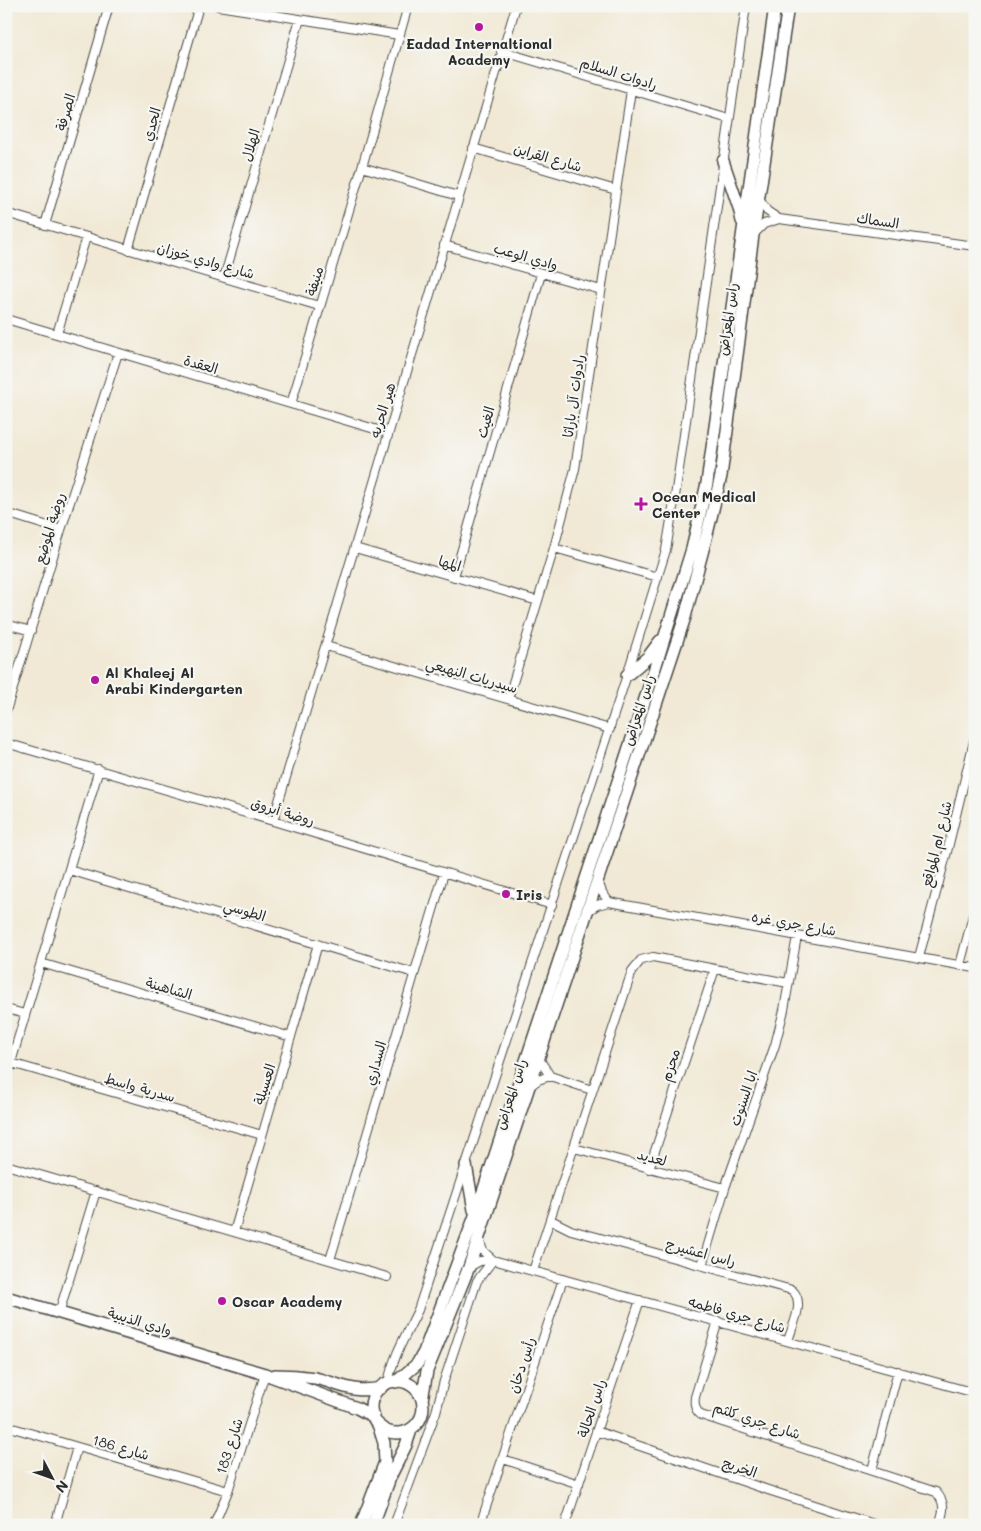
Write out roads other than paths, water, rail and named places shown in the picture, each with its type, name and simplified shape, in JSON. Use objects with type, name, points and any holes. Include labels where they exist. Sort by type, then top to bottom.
[{"type":"street","name":"الصرفة","points":[[46,225],[109,6]]},
{"type":"street","name":"الجدي","points":[[128,250],[199,6]]},
{"type":"street","points":[[218,6],[399,35]]},
{"type":"street","name":"منيفة","points":[[291,404],[408,6]]},
{"type":"street","name":"هير الحربه","points":[[273,820],[472,148],[516,6]]},
{"type":"street","name":"راس المعراض","points":[[388,1384],[418,1310],[628,675],[666,550],[746,6]]},
{"type":"street","name":"راس المعراض","points":[[422,1400],[427,1371],[470,1267],[685,617],[706,538],[720,476],[775,6]]},
{"type":"street","name":"راس المعراض","points":[[388,1384],[417,1364],[424,1352],[475,1216],[666,634],[692,549],[707,482],[749,233],[759,199],[788,6]]},
{"type":"street","name":"الهلال","points":[[224,278],[300,19]]},
{"type":"street","name":"رادوات السلام","points":[[501,51],[729,119]]},
{"type":"street","name":"رادوات آل باراثا","points":[[508,699],[554,548],[575,469],[631,90]]},
{"type":"street","name":"شارع القراين","points":[[472,148],[616,190]]},
{"type":"street","points":[[723,161],[749,233],[764,224],[779,219]]},
{"type":"street","points":[[362,167],[458,196]]},
{"type":"street","points":[[759,199],[767,211],[779,219]]},
{"type":"street","name":"شارع وادي خوزان","points":[[6,213],[319,306]]},
{"type":"street","name":"السماك","points":[[779,219],[975,246]]},
{"type":"street","points":[[57,334],[86,237]]},
{"type":"street","name":"وادي الوعب","points":[[444,245],[601,290]]},
{"type":"street","name":"الغيث","points":[[454,577],[541,274]]},
{"type":"street","name":"العقدة","points":[[6,319],[118,354],[388,433]]},
{"type":"street","name":"روضة الموضع","points":[[6,712],[61,530],[118,354]]},
{"type":"street","points":[[6,513],[61,530]]},
{"type":"street","name":"المها","points":[[355,548],[538,601]]},
{"type":"street","points":[[554,548],[658,576]]},
{"type":"street","points":[[6,624],[31,631]]},
{"type":"street","points":[[628,675],[648,656],[666,634]]},
{"type":"street","name":"سيدريات النهيعي","points":[[326,646],[610,729]]},
{"type":"street","name":"شارع ام المواقع","points":[[920,957],[975,737]]},
{"type":"street","name":"روضة أبروق","points":[[6,743],[273,820],[552,905]]},
{"type":"street","points":[[6,1079],[99,769]]},
{"type":"street","name":"الطوسي","points":[[69,870],[414,973]]},
{"type":"street","name":"السداري","points":[[330,1260],[444,873]]},
{"type":"street","points":[[587,913],[597,905],[609,902],[602,892],[598,881]]},
{"type":"street","name":"شارع جري غره","points":[[609,902],[975,968]]},
{"type":"street","points":[[960,965],[975,908]]},
{"type":"street","name":"ابا السنوت","points":[[702,1265],[725,1188],[775,1044],[797,936]]},
{"type":"street","name":"العسيلة","points":[[234,1232],[318,944]]},
{"type":"street","points":[[533,1271],[632,971],[642,960],[653,957],[788,983]]},
{"type":"street","name":"الشاهينة","points":[[41,963],[291,1037]]},
{"type":"street","name":"محزم","points":[[649,1169],[715,969]]},
{"type":"street","points":[[6,1009],[26,1014]]},
{"type":"street","points":[[538,1057],[550,1076]]},
{"type":"street","name":"سدرية واسط","points":[[11,1063],[262,1135]]},
{"type":"street","points":[[528,1087],[538,1080],[550,1076],[592,1090]]},
{"type":"street","name":"لعديد","points":[[574,1148],[725,1188]]},
{"type":"street","points":[[6,1165],[387,1277]]},
{"type":"street","points":[[466,1165],[475,1216]]},
{"type":"street","points":[[58,1313],[96,1191]]},
{"type":"street","name":"راس اعشيرج","points":[[551,1220],[571,1230],[788,1289],[796,1294],[800,1303],[788,1341]]},
{"type":"street","points":[[479,1238],[483,1251],[493,1260]]},
{"type":"street","points":[[470,1267],[480,1261],[493,1260]]},
{"type":"street","points":[[394,1525],[433,1420],[478,1282],[493,1260]]},
{"type":"street","name":"شارع جري فاطمه","points":[[493,1260],[975,1393]]},
{"type":"street","name":"رأس دخان","points":[[480,1525],[563,1279]]},
{"type":"street","name":"وادي الذيبية","points":[[6,1297],[266,1374],[357,1408],[376,1421]]},
{"type":"street","name":"راس الحالة","points":[[567,1524],[640,1300]]},
{"type":"street","name":"شارع جري كلثم","points":[[718,1321],[695,1397],[694,1403],[701,1415],[936,1492],[944,1504],[944,1511],[939,1525]]},
{"type":"street","points":[[872,1470],[898,1371]]},
{"type":"street","name":"وادي الذيبية","points":[[266,1374],[306,1377],[352,1390],[366,1391],[388,1384]]},
{"type":"street","name":"شارع 183","points":[[214,1525],[228,1491],[266,1374]]},
{"type":"street","points":[[361,1525],[385,1462],[384,1443],[372,1410],[372,1402],[376,1394],[388,1384],[404,1382],[418,1392],[422,1400],[422,1416],[411,1430],[406,1445],[391,1474],[373,1525]]},
{"type":"street","points":[[376,1421],[390,1432],[411,1430]]},
{"type":"street","name":"شارع 186","points":[[6,1426],[228,1491]]},
{"type":"street","name":"الخريج","points":[[596,1431],[877,1525]]},
{"type":"street","points":[[55,1525],[77,1447]]},
{"type":"street","points":[[503,1459],[579,1484]]},
{"type":"place","name":"Eadad Internaltional Academy","points":[[479,27]]},
{"type":"place","name":"Ocean Medical Center","points":[[641,504]]},
{"type":"place","name":"Al Khaleej Al Arabi Kindergarten","points":[[95,680]]},
{"type":"place","name":"Iris","points":[[506,894]]},
{"type":"place","name":"Oscar Academy","points":[[222,1301]]}]
